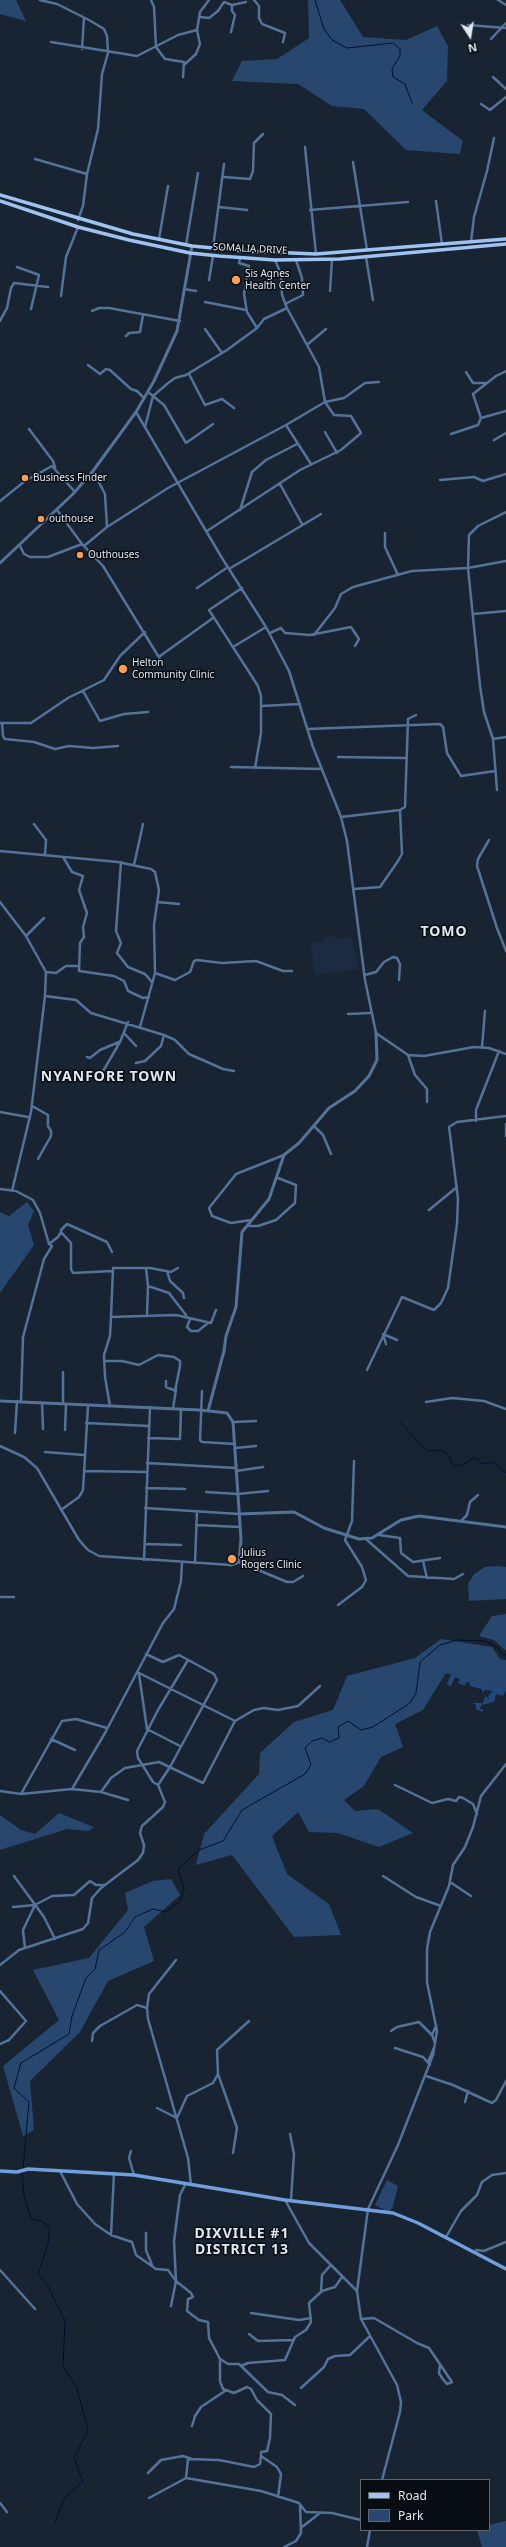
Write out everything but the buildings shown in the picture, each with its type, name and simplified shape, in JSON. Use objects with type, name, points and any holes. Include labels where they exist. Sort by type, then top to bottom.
[{"type":"main road","name":"SOMALIA DRIVE","points":[[0,195],[78,220],[186,245],[279,254],[316,254],[471,243],[506,239]]},
{"type":"main road","name":"SOMALIA DRIVE","points":[[0,201],[78,227],[190,253],[213,256],[275,260],[332,259],[506,244]]},
{"type":"main road","points":[[0,2171],[17,2172],[28,2170],[134,2175],[186,2182],[194,2186],[285,2200],[368,2209],[393,2214],[446,2238],[506,2269]]},
{"type":"street","points":[[40,0],[57,4],[84,18],[104,29],[107,36],[108,53],[102,74],[98,129],[87,174],[83,206],[78,220]]},
{"type":"street","points":[[151,0],[154,7],[156,47],[165,59],[184,62],[185,64]]},
{"type":"street","points":[[183,77],[185,64],[196,54],[200,44],[197,30],[200,12],[209,0]]},
{"type":"street","points":[[254,0],[259,6],[259,18],[262,24],[285,33],[283,42]]},
{"type":"street","points":[[498,0],[506,5]]},
{"type":"street","points":[[200,17],[209,18],[224,2],[232,5],[246,2]]},
{"type":"street","points":[[231,32],[235,15],[232,11],[232,5]]},
{"type":"street","points":[[82,49],[84,18]]},
{"type":"street","points":[[491,39],[506,23]]},
{"type":"street","points":[[468,25],[506,28]]},
{"type":"street","points":[[51,42],[82,49],[137,56],[178,35],[197,30]]},
{"type":"street","points":[[492,77],[506,89]]},
{"type":"street","points":[[481,104],[490,110],[506,97]]},
{"type":"street","points":[[224,177],[250,179],[253,172],[254,143],[263,134]]},
{"type":"street","points":[[471,243],[474,218],[487,171],[494,138]]},
{"type":"street","points":[[305,147],[310,210],[316,254]]},
{"type":"street","points":[[35,159],[87,174]]},
{"type":"street","points":[[353,162],[367,250]]},
{"type":"street","points":[[213,248],[224,177],[224,164]]},
{"type":"street","points":[[186,245],[198,174]]},
{"type":"street","points":[[159,239],[168,186]]},
{"type":"street","points":[[436,201],[442,244]]},
{"type":"street","points":[[310,210],[408,202]]},
{"type":"street","points":[[219,207],[247,210]]},
{"type":"street","points":[[61,296],[66,257],[78,227]]},
{"type":"street","points":[[0,563],[20,546],[75,492],[136,412],[148,392],[172,344],[180,321],[192,246]]},
{"type":"street","points":[[209,280],[213,256]]},
{"type":"street","points":[[366,257],[373,300]]},
{"type":"street","points":[[240,258],[239,264],[249,268],[244,294],[246,310],[257,328]]},
{"type":"street","points":[[330,291],[332,259]]},
{"type":"street","points":[[207,531],[311,464],[337,453],[348,446],[361,432],[351,416],[334,415],[325,402],[319,367],[308,344],[285,304],[282,295],[281,274],[275,260]]},
{"type":"street","points":[[285,304],[302,295],[302,278],[296,260]]},
{"type":"street","points":[[16,267],[38,274],[32,309]]},
{"type":"street","points":[[0,321],[7,308],[12,284],[18,281],[48,287]]},
{"type":"street","points":[[184,289],[196,291]]},
{"type":"street","points":[[205,302],[246,310]]},
{"type":"street","points":[[92,311],[106,308],[180,321]]},
{"type":"street","points":[[145,428],[153,396],[175,378],[189,374],[257,328],[264,320],[287,308]]},
{"type":"street","points":[[126,336],[130,332],[140,332],[143,315]]},
{"type":"street","points":[[205,329],[222,353]]},
{"type":"street","points":[[308,344],[326,330]]},
{"type":"street","points":[[88,365],[100,374],[106,370],[110,370],[131,389],[137,391],[144,398]]},
{"type":"street","points":[[451,434],[475,427],[481,422],[481,418],[472,394],[485,383],[506,371]]},
{"type":"street","points":[[466,372],[473,383],[485,383]]},
{"type":"street","points":[[189,374],[205,405],[222,399],[234,408]]},
{"type":"street","points":[[20,546],[24,554],[30,557],[48,557],[83,545],[107,527],[178,483],[286,425],[325,402],[344,398],[364,383],[380,382]]},
{"type":"street","points":[[148,392],[164,406],[186,443],[212,424]]},
{"type":"street","points":[[481,418],[506,411]]},
{"type":"street","points":[[136,412],[229,568],[270,633],[286,664],[307,729],[341,817],[354,889],[370,1013],[376,1033],[377,1060],[369,1076],[356,1091],[329,1108],[314,1126],[284,1155],[236,1174],[209,1208],[212,1216],[231,1223],[253,1220]]},
{"type":"street","points":[[286,425],[311,464]]},
{"type":"street","points":[[29,429],[53,461],[55,468],[67,485],[75,492]]},
{"type":"street","points":[[325,432],[337,453]]},
{"type":"street","points":[[494,440],[506,433]]},
{"type":"street","points":[[240,510],[252,472],[266,460],[297,444]]},
{"type":"street","points":[[0,501],[9,493],[48,467],[55,468]]},
{"type":"street","points":[[92,471],[105,494],[107,527]]},
{"type":"street","points":[[440,480],[474,477],[483,481],[506,474]]},
{"type":"street","points":[[280,484],[302,524]]},
{"type":"street","points":[[57,510],[83,545],[103,566],[120,596],[129,605],[135,620],[145,632],[160,658],[213,618]]},
{"type":"street","points":[[497,790],[493,739],[484,712],[473,614],[468,568],[469,535],[478,526],[506,512]]},
{"type":"street","points":[[197,588],[320,514]]},
{"type":"street","points":[[385,532],[385,547],[398,575]]},
{"type":"street","points":[[314,635],[346,590],[384,577],[432,569],[468,568],[506,562]]},
{"type":"street","points":[[242,588],[210,608],[213,618],[260,691],[260,733],[255,768]]},
{"type":"street","points":[[473,614],[506,611]]},
{"type":"street","points":[[233,647],[266,627]]},
{"type":"street","points":[[270,633],[281,628],[285,633],[314,635],[351,627],[359,639],[355,646]]},
{"type":"street","points":[[118,746],[93,748],[69,746],[55,749],[34,742],[5,739],[2,736],[1,723],[31,723],[104,680],[120,656],[145,632]]},
{"type":"street","points":[[83,691],[100,722],[124,714],[148,712]]},
{"type":"street","points":[[261,706],[300,704]]},
{"type":"street","points":[[341,817],[400,810],[406,803],[405,758],[408,717],[416,715]]},
{"type":"street","points":[[307,729],[361,726],[408,727],[432,723],[442,725],[447,753],[460,776],[495,770]]},
{"type":"street","points":[[493,739],[506,737]]},
{"type":"street","points":[[338,757],[405,758]]},
{"type":"street","points":[[231,767],[322,769]]},
{"type":"street","points":[[354,889],[380,887],[398,861],[402,854],[400,810]]},
{"type":"street","points":[[34,824],[46,840],[45,855]]},
{"type":"street","points":[[134,865],[143,824]]},
{"type":"street","points":[[489,840],[478,859],[477,866],[502,945],[506,950]]},
{"type":"street","points":[[0,851],[121,862],[151,869],[155,872],[159,890],[154,924],[155,973],[151,982],[149,997],[140,1027]]},
{"type":"street","points":[[63,857],[72,872],[83,876],[79,890],[87,913],[83,927],[84,937],[80,943],[79,971],[114,976],[124,981],[128,990],[143,998],[149,997]]},
{"type":"street","points":[[121,862],[116,931],[121,942],[117,953],[128,967],[145,974],[151,982]]},
{"type":"street","points":[[0,902],[26,936],[46,972],[45,996],[32,1106],[28,1117],[12,1191]]},
{"type":"street","points":[[157,902],[179,904]]},
{"type":"street","points":[[26,936],[44,918]]},
{"type":"street","points":[[502,945],[506,943]]},
{"type":"street","points":[[364,975],[376,972],[384,962],[393,957],[397,958],[400,964],[399,980]]},
{"type":"street","points":[[155,973],[175,980],[190,972],[194,961],[197,960],[222,963],[256,961],[283,971],[292,971]]},
{"type":"street","points":[[46,972],[56,973],[66,966],[79,966]]},
{"type":"street","points":[[45,996],[76,1000],[91,1013],[128,1022],[164,1035],[175,1040],[189,1054],[223,1069],[234,1071]]},
{"type":"street","points":[[482,1047],[485,1011]]},
{"type":"street","points":[[348,1014],[370,1013]]},
{"type":"street","points":[[102,1073],[120,1042],[128,1022]]},
{"type":"street","points":[[124,1033],[136,1046]]},
{"type":"street","points":[[376,1033],[408,1055],[424,1056],[463,1048],[482,1047],[506,1054]]},
{"type":"street","points":[[136,1063],[145,1061],[161,1046],[164,1035]]},
{"type":"street","points":[[87,1057],[90,1058],[100,1050],[120,1042]]},
{"type":"street","points":[[476,1121],[476,1110],[499,1051]]},
{"type":"street","points":[[408,1055],[415,1075],[427,1089],[427,1102]]},
{"type":"street","points":[[32,1106],[48,1115],[48,1126],[51,1131],[51,1136],[38,1159]]},
{"type":"street","points":[[0,1112],[28,1117]]},
{"type":"street","points":[[367,1370],[402,1297],[431,1310],[438,1307],[444,1298],[452,1268],[451,1257],[457,1224],[457,1187],[449,1127],[457,1122],[476,1121],[506,1116]]},
{"type":"street","points":[[506,1124],[506,1136]]},
{"type":"street","points":[[314,1126],[323,1135],[331,1154]]},
{"type":"street","points":[[208,1410],[224,1351],[226,1336],[236,1307],[242,1232],[269,1199],[278,1178],[280,1165],[284,1155]]},
{"type":"street","points":[[246,1226],[258,1226],[276,1220],[296,1203],[296,1185],[278,1178]]},
{"type":"street","points":[[429,1210],[457,1187]]},
{"type":"street","points":[[0,1189],[24,1193],[33,1200],[40,1213],[49,1244],[52,1246],[51,1250],[44,1259],[23,1337],[19,1401],[15,1433]]},
{"type":"street","points":[[49,1244],[58,1237],[60,1232],[67,1224],[107,1242],[112,1252]]},
{"type":"street","points":[[60,1232],[71,1242],[71,1269],[73,1273],[112,1271],[116,1267],[146,1268],[174,1272],[178,1268]]},
{"type":"street","points":[[146,1268],[148,1286],[147,1314]]},
{"type":"street","points":[[167,1270],[170,1281],[183,1293],[184,1298]]},
{"type":"street","points":[[110,1407],[105,1378],[105,1361],[111,1317],[112,1271]]},
{"type":"street","points":[[148,1286],[168,1293],[190,1319],[208,1323]]},
{"type":"street","points":[[190,1319],[187,1326],[191,1331],[198,1331],[208,1323],[213,1322],[216,1310]]},
{"type":"street","points":[[111,1317],[147,1314],[186,1316]]},
{"type":"street","points":[[383,1334],[397,1340]]},
{"type":"street","points":[[383,1334],[386,1344]]},
{"type":"street","points":[[105,1361],[122,1361],[138,1365],[158,1355],[174,1357],[180,1361],[173,1408]]},
{"type":"street","points":[[63,1372],[65,1430]]},
{"type":"street","points":[[166,1381],[166,1387],[176,1391]]},
{"type":"street","points":[[176,1391],[177,1387]]},
{"type":"street","points":[[202,1391],[200,1410],[201,1442],[235,1446],[256,1446]]},
{"type":"street","points":[[426,1402],[452,1398],[484,1401],[506,1409]]},
{"type":"street","points":[[0,1401],[110,1407],[173,1408],[208,1410],[227,1413],[233,1422],[235,1446],[240,1527],[239,1562]]},
{"type":"street","points":[[42,1403],[43,1429]]},
{"type":"street","points":[[61,1510],[79,1497],[83,1490],[88,1406]]},
{"type":"street","points":[[144,1560],[150,1407]]},
{"type":"street","points":[[148,1438],[180,1439],[181,1409]]},
{"type":"street","points":[[233,1422],[256,1421]]},
{"type":"street","points":[[86,1423],[149,1426]]},
{"type":"street","points":[[0,1446],[24,1457],[37,1468],[61,1510],[88,1550],[99,1556],[231,1565],[239,1562],[287,1582],[293,1582],[303,1576]]},
{"type":"street","points":[[45,1452],[84,1455]]},
{"type":"street","points":[[338,1605],[362,1586],[366,1580],[362,1567],[346,1542],[352,1521],[354,1461]]},
{"type":"street","points":[[147,1463],[236,1469],[263,1468]]},
{"type":"street","points":[[84,1471],[147,1472]]},
{"type":"street","points":[[146,1488],[185,1489]]},
{"type":"street","points":[[206,1492],[238,1494],[268,1491]]},
{"type":"street","points":[[462,1520],[467,1515],[470,1502],[478,1495]]},
{"type":"street","points":[[145,1508],[197,1510],[239,1514],[294,1512],[348,1537],[367,1540],[392,1559],[406,1575],[427,1578],[454,1579],[463,1574]]},
{"type":"street","points":[[195,1563],[197,1510]]},
{"type":"street","points":[[367,1540],[379,1535],[395,1522],[419,1516],[462,1520],[506,1527]]},
{"type":"street","points":[[196,1525],[240,1527]]},
{"type":"street","points":[[379,1535],[400,1538],[401,1553],[413,1562],[440,1558]]},
{"type":"street","points":[[145,1544],[181,1545]]},
{"type":"street","points":[[423,1561],[427,1578]]},
{"type":"street","points":[[72,1789],[138,1673],[146,1654],[174,1609],[181,1581],[182,1562]]},
{"type":"street","points":[[0,1597],[14,1598]]},
{"type":"street","points":[[146,1654],[163,1662],[179,1654],[217,1676],[170,1767],[158,1785]]},
{"type":"street","points":[[0,1965],[6,1958],[25,1949],[83,1930],[87,1925],[92,1898],[104,1885],[133,1865],[143,1853],[144,1846],[140,1833],[142,1826],[163,1807],[165,1802],[158,1785],[153,1782],[137,1751],[147,1729],[188,1660]]},
{"type":"street","points":[[138,1673],[235,1721]]},
{"type":"street","points":[[138,1673],[147,1729]]},
{"type":"street","points":[[102,1792],[116,1773],[125,1768],[159,1762],[203,1783],[235,1721],[254,1710],[264,1708],[278,1710],[298,1706],[320,1686]]},
{"type":"street","points":[[21,1794],[60,1723],[66,1720],[76,1719],[107,1728]]},
{"type":"street","points":[[147,1729],[180,1746]]},
{"type":"street","points":[[51,1739],[75,1750]]},
{"type":"street","points":[[382,2479],[401,2402],[397,2385],[390,2369],[369,2336],[361,2318],[357,2291],[368,2209],[398,2145],[430,2066],[435,2043],[436,2024],[427,1982],[427,1949],[430,1932],[450,1882],[453,1865],[466,1844],[477,1814],[482,1794],[506,1764]]},
{"type":"street","points":[[395,1785],[432,1803],[448,1799],[456,1801],[459,1797],[463,1798],[473,1804],[477,1814]]},
{"type":"street","points":[[0,1791],[21,1794],[72,1789],[102,1792],[128,1800]]},
{"type":"street","points":[[14,1876],[51,1929],[54,1939]]},
{"type":"street","points":[[383,1876],[416,1897],[441,1906]]},
{"type":"street","points":[[13,1907],[35,1905],[52,1896],[74,1895],[90,1881],[96,1885],[104,1885]]},
{"type":"street","points":[[450,1882],[471,1896]]},
{"type":"street","points":[[25,1949],[23,1930],[35,1905]]},
{"type":"street","points":[[176,1960],[149,1994],[147,2008],[148,2019],[188,2158],[191,2185],[194,2186]]},
{"type":"street","points":[[0,1991],[26,2022],[9,2040],[0,2044]]},
{"type":"street","points":[[92,2041],[93,2033],[100,2026],[137,2005],[147,2008]]},
{"type":"street","points":[[234,2153],[237,2128],[218,2074],[217,2050],[249,2021]]},
{"type":"street","points":[[392,2031],[398,2027],[420,2022],[432,2035],[435,2043]]},
{"type":"street","points":[[432,2035],[436,2024]]},
{"type":"street","points":[[394,2048],[423,2057],[430,2066]]},
{"type":"street","points":[[428,2062],[430,2052],[434,2048]]},
{"type":"street","points":[[177,2118],[187,2096],[213,2083],[218,2074]]},
{"type":"street","points":[[426,2076],[468,2091],[494,2103],[506,2081]]},
{"type":"street","points":[[465,2102],[468,2091]]},
{"type":"street","points":[[157,2108],[177,2118]]},
{"type":"street","points":[[290,2134],[294,2154],[291,2200]]},
{"type":"street","points":[[131,2151],[129,2158],[134,2175]]},
{"type":"street","points":[[60,2172],[77,2204],[95,2224],[111,2235],[132,2242],[136,2255],[156,2269],[168,2270],[176,2281],[191,2293],[193,2297],[188,2300],[187,2311],[199,2320],[208,2322],[209,2338],[220,2359],[221,2385],[225,2391],[234,2393],[246,2388],[251,2389],[257,2400],[271,2414],[270,2438],[267,2451],[261,2452],[260,2464],[254,2467],[219,2460],[192,2459],[183,2456],[161,2460],[148,2473]]},
{"type":"street","points":[[111,2235],[114,2173]]},
{"type":"street","points":[[446,2238],[461,2211],[477,2195],[482,2182],[492,2175],[506,2173]]},
{"type":"street","points":[[171,2306],[176,2281],[174,2241],[180,2195],[186,2182]]},
{"type":"street","points":[[285,2200],[309,2243],[342,2278],[357,2291]]},
{"type":"street","points":[[146,2233],[146,2250],[152,2265]]},
{"type":"street","points":[[476,2250],[484,2251],[506,2242]]},
{"type":"street","points":[[321,2292],[322,2275],[330,2266]]},
{"type":"street","points":[[0,2270],[35,2309]]},
{"type":"street","points":[[241,2366],[248,2363],[285,2360],[294,2340],[306,2330],[312,2318],[308,2308],[309,2303],[321,2292],[335,2287],[342,2278]]},
{"type":"street","points":[[251,2312],[299,2320],[312,2318]]},
{"type":"street","points":[[361,2318],[374,2318],[417,2343],[429,2348],[452,2382],[447,2384],[442,2378],[439,2373],[440,2365]]},
{"type":"street","points":[[249,2334],[258,2341],[294,2340]]},
{"type":"street","points":[[301,2388],[324,2367],[328,2359],[335,2356],[350,2355],[369,2336]]},
{"type":"street","points":[[220,2359],[228,2364],[233,2363],[241,2366],[268,2392],[282,2396],[295,2404]]},
{"type":"street","points":[[192,2426],[195,2416],[202,2407],[225,2391]]},
{"type":"street","points":[[261,2456],[277,2467],[281,2474],[278,2497]]},
{"type":"street","points":[[186,2478],[186,2461],[192,2459]]},
{"type":"street","points":[[149,2498],[186,2478],[262,2491],[300,2505],[306,2512],[332,2513],[360,2520]]},
{"type":"street","points":[[0,2503],[7,2512]]},
{"type":"street","points":[[284,2547],[296,2541],[302,2527],[300,2505]]},
{"type":"street","points":[[302,2527],[321,2513]]},
{"type":"street","points":[[367,2547],[370,2531]]},
{"type":"shaded area","points":[[335,936],[336,939],[352,937],[358,969],[315,975],[310,943],[325,941],[324,937]]},
{"type":"shaded area","points":[[451,1674],[506,1690],[503,1696],[496,1694],[494,1702],[481,1705],[480,1709],[483,1709],[483,1712],[476,1709],[476,1705],[473,1703],[483,1703],[485,1696],[490,1699],[488,1696],[493,1691],[485,1690],[482,1693],[482,1689],[470,1686],[470,1683],[466,1682],[465,1686],[458,1683],[460,1679],[455,1677],[451,1686],[447,1684]]},
{"type":"green space","points":[[0,0],[16,0],[26,21],[0,14]]},
{"type":"green space","points":[[308,0],[340,0],[363,37],[406,40],[437,26],[448,46],[447,81],[422,110],[463,141],[460,154],[406,150],[364,109],[332,106],[298,84],[232,81],[242,61],[277,59],[309,38]]},
{"type":"green space","points":[[27,1202],[34,1211],[28,1225],[34,1245],[0,1293],[0,1212],[9,1216]]},
{"type":"green space","points":[[485,1567],[506,1567],[506,1599],[469,1601],[468,1584],[474,1574]]},
{"type":"green space","points":[[506,1614],[505,1650],[494,1640],[479,1636],[492,1616]]},
{"type":"green space","points":[[441,1639],[492,1647],[500,1659],[506,1660],[506,1689],[446,1673],[423,1710],[395,1724],[403,1747],[381,1757],[364,1786],[344,1800],[355,1811],[378,1809],[413,1833],[379,1847],[338,1833],[309,1832],[298,1812],[272,1836],[287,1874],[329,1904],[341,1935],[294,1937],[232,1855],[196,1865],[204,1834],[259,1774],[260,1753],[294,1722],[333,1710],[347,1676],[415,1658]]},
{"type":"green space","points":[[59,1813],[94,1827],[89,1831],[67,1829],[0,1850],[0,1815],[21,1830],[35,1834]]},
{"type":"green space","points":[[171,1879],[180,1895],[144,1927],[154,1961],[108,1981],[80,2032],[30,2081],[34,2130],[23,2136],[3,2066],[59,2020],[33,1970],[89,1958],[128,1910],[125,1893],[153,1881]]},
{"type":"green space","points":[[387,2180],[398,2186],[393,2206],[389,2212],[375,2205]]},
{"type":"green space","points":[[506,2521],[506,2547],[482,2547],[477,2531],[490,2531],[490,2525]]},
{"type":"waterway","points":[[315,0],[324,29],[332,40],[347,48],[393,43],[400,49],[400,56],[392,69],[393,77],[405,84],[412,103]]},
{"type":"waterway","points":[[400,1422],[427,1451],[441,1450],[449,1456],[453,1466],[462,1465],[475,1457],[483,1464],[493,1462],[506,1473]]},
{"type":"waterway","points":[[23,2169],[29,2102],[14,2088],[21,2063],[69,2034],[72,2016],[86,1978],[95,1969],[99,1950],[125,1932],[135,1917],[153,1909],[166,1912],[180,1901],[184,1889],[178,1869],[199,1850],[223,1841],[242,1810],[305,1774],[311,1765],[305,1748],[312,1741],[322,1738],[329,1742],[339,1738],[338,1727],[348,1721],[361,1730],[373,1727],[410,1703],[416,1693],[420,1662],[440,1645],[457,1640],[485,1641],[497,1647],[502,1654],[506,1655]]},
{"type":"waterway","points":[[22,2172],[24,2196],[31,2219],[42,2221],[50,2228],[48,2244],[38,2274],[48,2286],[65,2321],[63,2366],[77,2388],[88,2430],[74,2458],[83,2482],[65,2497],[55,2522]]},
{"type":"place","name":"Sis Agnes Health Center","points":[[236,280]]},
{"type":"place","name":"Business Finder","points":[[25,478]]},
{"type":"place","name":"outhouse","points":[[41,519]]},
{"type":"place","name":"Outhouses","points":[[80,555]]},
{"type":"place","name":"Helton Community Clinic","points":[[123,669]]},
{"type":"place","name":"Julius Rogers Clinic","points":[[232,1559]]},
{"type":"district","name":"TOMO","points":[[444,932]]},
{"type":"district","name":"NYANFORE TOWN","points":[[109,1077]]},
{"type":"district","name":"DIXVILLE #1 DISTRICT 13","points":[[242,2242]]}]
